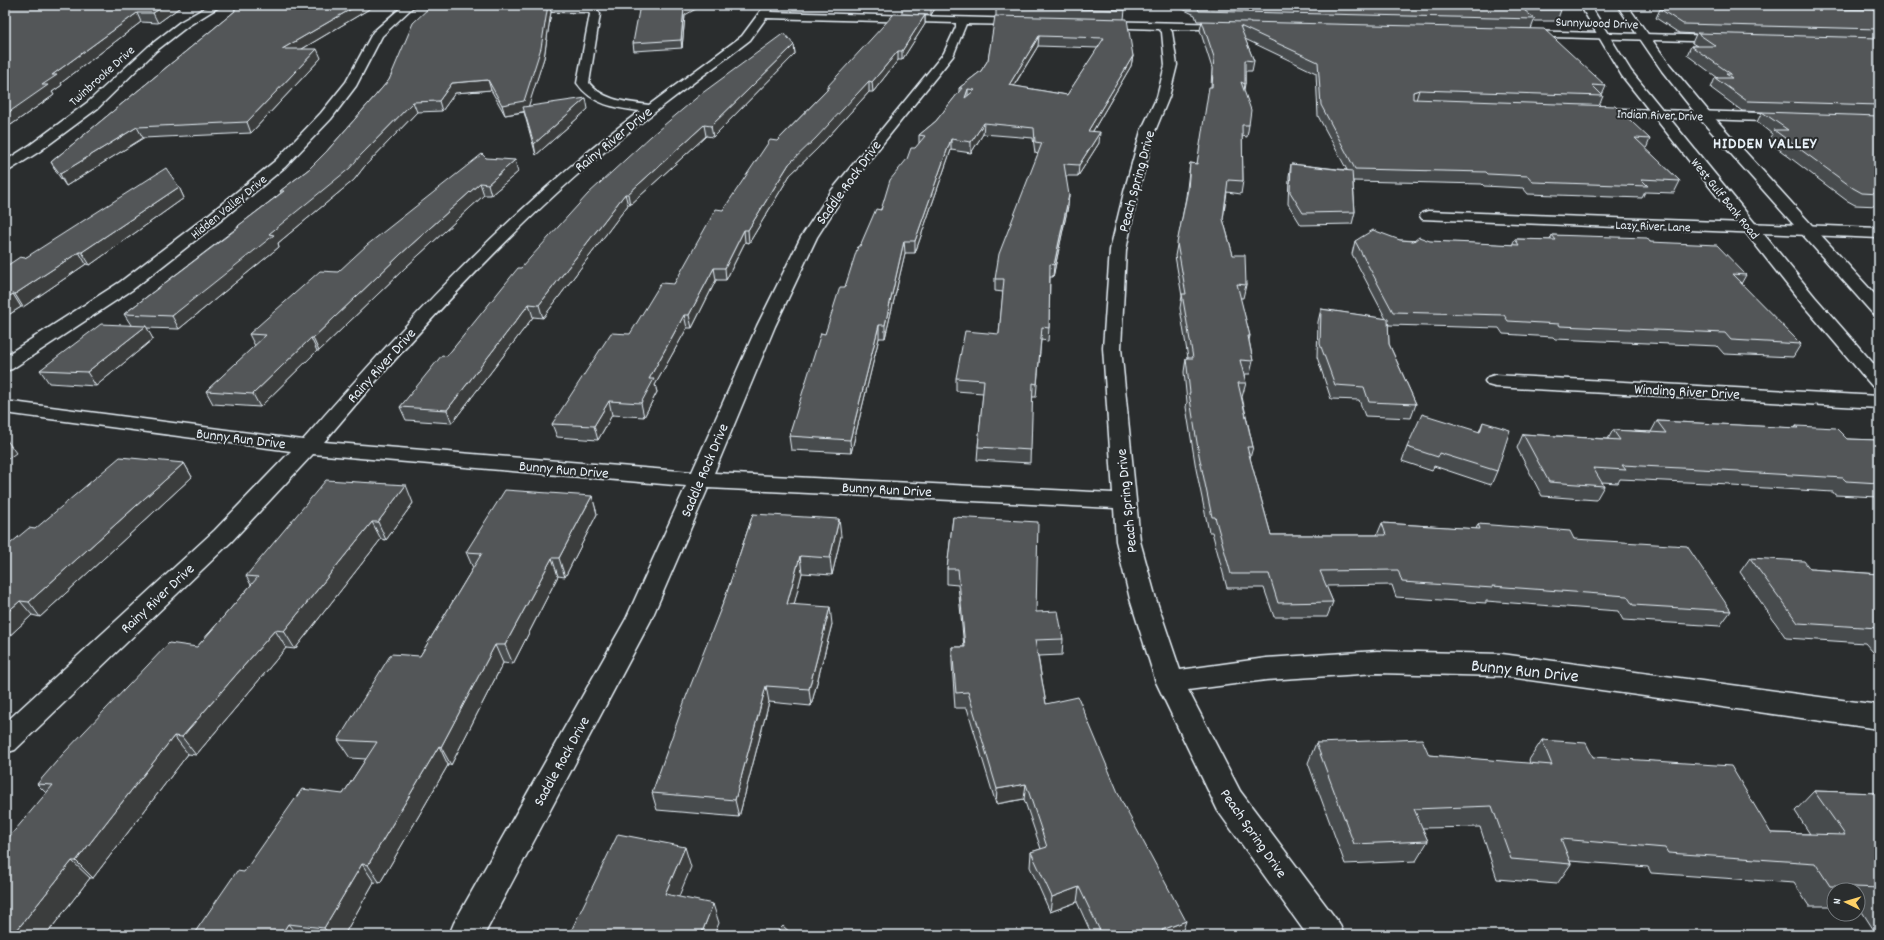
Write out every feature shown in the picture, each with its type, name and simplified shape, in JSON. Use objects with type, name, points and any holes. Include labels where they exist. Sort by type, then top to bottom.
[{"type":"street","name":"Twinbrooke Drive","points":[[5,167],[35,148],[93,105],[152,48],[184,24],[217,5]]},
{"type":"street","name":"Hidden Valley Drive","points":[[5,365],[126,286],[214,218],[280,164],[326,116],[352,83],[377,34],[410,5]]},
{"type":"street","points":[[416,5],[468,6]]},
{"type":"street","name":"West Gulf Bank Road","points":[[1585,5],[1626,73],[1809,301],[1879,382]]},
{"type":"street","points":[[1622,5],[1666,68],[1705,116],[1879,310]]},
{"type":"street","points":[[506,8],[591,9],[595,14],[583,83],[586,89],[602,100],[650,109]]},
{"type":"street","points":[[767,10],[961,21],[1038,23]]},
{"type":"street","name":"Rainy River Drive","points":[[5,741],[223,536],[308,447],[385,359],[460,279],[519,220],[559,184],[650,109],[746,38],[767,10]]},
{"type":"street","name":"Saddle Rock Drive","points":[[466,935],[638,620],[766,326],[809,237],[837,193],[866,154],[950,54],[961,27],[961,21]]},
{"type":"street","points":[[1085,24],[1242,28]]},
{"type":"street","name":"Peach Spring Drive","points":[[1163,26],[1167,32],[1171,65],[1163,96],[1148,131],[1131,192],[1118,250],[1112,348],[1128,541],[1143,599],[1170,682],[1229,801],[1327,935]]},
{"type":"street","name":"Sunnywood Drive","points":[[1512,34],[1734,40]]},
{"type":"street","name":"Indian River Drive","points":[[1578,112],[1801,119]]},
{"type":"street","name":"Lazy River Lane","points":[[1428,216],[1879,233]]},
{"type":"street","name":"Winding River Drive","points":[[1495,381],[1879,402]]},
{"type":"street","name":"Bunny Run Drive","points":[[5,407],[308,447],[700,480],[1125,501]]},
{"type":"street","name":"Bunny Run Drive","points":[[1170,682],[1266,669],[1377,662],[1502,665],[1879,717]]},
{"type":"building","points":[[5,5],[166,5],[153,13],[137,13],[52,75],[57,75],[42,85],[48,85],[5,115]]},
{"type":"building","points":[[235,5],[358,5],[282,49],[317,49],[247,122],[137,127],[60,174],[51,162],[235,11]]},
{"type":"building","points":[[432,5],[548,5],[541,48],[524,101],[502,105],[488,80],[452,83],[439,101],[413,102],[350,168],[269,234],[274,235],[172,316],[124,314],[284,191],[280,191],[309,169],[327,151],[389,80],[413,23]]},
{"type":"building","points":[[640,5],[689,5],[684,8],[681,40],[633,43]]},
{"type":"building","points":[[906,5],[931,5],[931,6]]},
{"type":"building","points":[[997,5],[1124,5],[1125,10],[996,7]]},
{"type":"building","points":[[1197,5],[1555,5],[1561,10],[1524,10],[1535,19],[1199,11]]},
{"type":"building","points":[[1670,5],[1879,10],[1879,29],[1683,24],[1660,9],[1675,9]]},
{"type":"building","points":[[894,14],[925,15],[902,51],[898,51],[872,82],[869,81],[816,138],[789,164],[748,230],[744,230],[725,268],[714,268],[689,315],[684,315],[649,379],[654,379],[641,403],[609,401],[594,426],[552,424],[611,333],[630,334],[661,283],[674,284],[716,209],[723,210],[770,140],[777,141],[830,87],[827,87]]},
{"type":"building","points":[[995,16],[1127,19],[1133,56],[1088,131],[1100,132],[1079,165],[1064,164],[1069,195],[1054,265],[1050,264],[1049,328],[1042,327],[1037,384],[1033,383],[1031,450],[978,447],[984,380],[956,378],[965,331],[999,334],[1004,279],[995,279],[999,254],[1042,143],[1035,142],[1034,128],[984,123],[971,142],[951,139],[915,241],[904,241],[885,325],[879,325],[850,440],[789,436],[821,333],[825,334],[840,287],[845,287],[858,246],[860,246],[876,209],[881,210],[890,180],[907,159],[911,148],[915,148],[925,136],[919,135],[936,121],[962,88],[959,88],[981,71],[988,60]],"holes":[[[1039,36],[1104,38],[1067,95],[1009,85]],[[968,89],[975,90],[965,98]]]},
{"type":"building","points":[[1202,21],[1544,29],[1606,86],[1592,85],[1603,96],[1419,90],[1413,92],[1413,99],[1615,106],[1650,139],[1635,138],[1680,181],[1641,179],[1648,186],[1533,182],[1528,176],[1488,174],[1486,172],[1355,169],[1321,105],[1318,62],[1240,26],[1254,61],[1245,60],[1245,84],[1241,82],[1251,110],[1249,125],[1242,125],[1243,181],[1228,180],[1223,219],[1233,255],[1245,255],[1246,285],[1237,284],[1250,336],[1248,336],[1253,361],[1240,360],[1246,383],[1238,383],[1253,447],[1247,447],[1271,535],[1386,535],[1382,523],[1480,529],[1478,524],[1570,531],[1574,539],[1687,546],[1731,611],[1633,605],[1627,596],[1492,586],[1493,588],[1402,582],[1398,570],[1320,571],[1333,602],[1278,603],[1269,574],[1231,574],[1215,517],[1212,517],[1199,455],[1189,393],[1186,358],[1193,358],[1182,294],[1186,294],[1177,243],[1188,189],[1190,163],[1197,164],[1209,87],[1212,87],[1214,57]]},
{"type":"building","points":[[784,33],[794,45],[711,126],[704,125],[628,194],[625,194],[539,305],[529,304],[447,410],[400,407],[442,355],[447,356],[518,268],[521,268],[588,194],[651,136],[701,94]]},
{"type":"building","points":[[1697,33],[1879,38],[1879,105],[1747,101],[1715,78],[1732,78],[1726,74],[1731,74],[1691,46],[1716,46]]},
{"type":"building","points":[[586,98],[534,144],[523,107]]},
{"type":"building","points":[[1762,112],[1879,116],[1879,194],[1862,193],[1853,188],[1774,130],[1788,130]]},
{"type":"building","points":[[482,154],[486,158],[515,160],[488,184],[480,183],[401,254],[253,394],[206,391],[266,335],[249,334],[320,271],[338,272],[367,245]]},
{"type":"building","points":[[1291,164],[1352,171],[1355,212],[1303,213],[1290,192]]},
{"type":"building","points":[[166,168],[179,187],[82,252],[79,252],[5,299],[5,267],[20,257],[25,258]]},
{"type":"building","points":[[1373,230],[1400,240],[1414,241],[1419,237],[1430,241],[1519,245],[1515,239],[1556,240],[1552,235],[1647,238],[1650,242],[1717,245],[1746,275],[1732,274],[1801,344],[1731,340],[1725,333],[1560,326],[1559,324],[1508,321],[1504,315],[1393,312],[1355,241]]},
{"type":"building","points":[[1321,309],[1388,319],[1389,344],[1416,404],[1369,402],[1364,387],[1335,385],[1320,344]]},
{"type":"building","points":[[101,324],[146,326],[87,372],[40,370]]},
{"type":"building","points":[[1422,414],[1480,432],[1483,422],[1510,430],[1497,471],[1439,453],[1438,457],[1407,447]]},
{"type":"building","points":[[1657,421],[1798,428],[1796,426],[1836,428],[1847,439],[1879,440],[1879,483],[1846,481],[1843,478],[1622,465],[1626,470],[1593,468],[1604,486],[1549,482],[1523,434],[1620,440],[1613,430],[1666,433]]},
{"type":"building","points":[[120,457],[184,463],[29,602],[20,601],[5,614],[5,548],[29,528],[35,529]]},
{"type":"building","points":[[326,480],[406,485],[378,522],[372,522],[284,631],[275,630],[182,737],[174,736],[76,861],[72,861],[13,935],[5,935],[5,842],[53,785],[37,784],[63,754],[169,643],[197,647],[258,577],[246,576]]},
{"type":"building","points":[[505,490],[592,496],[559,558],[552,558],[505,645],[495,645],[441,747],[439,746],[368,865],[362,864],[324,928],[288,924],[281,935],[193,935],[237,871],[244,872],[302,789],[343,794],[377,742],[338,740],[391,654],[420,656],[482,553],[466,552]]},
{"type":"building","points":[[753,514],[839,519],[830,558],[800,556],[787,604],[830,607],[809,689],[766,686],[735,800],[652,793],[686,697],[725,598]]},
{"type":"building","points":[[953,517],[1038,522],[1036,612],[1058,611],[1063,639],[1035,640],[1046,704],[1078,697],[1122,802],[1186,921],[1162,930],[1165,935],[1102,935],[1079,887],[1052,897],[1031,852],[1047,847],[1026,784],[997,789],[968,692],[956,693],[952,647],[965,647],[958,569],[947,569]]},
{"type":"building","points":[[1750,558],[1804,561],[1810,569],[1879,574],[1879,630],[1878,628],[1798,623]]},
{"type":"building","points":[[1422,739],[1429,755],[1552,765],[1542,740],[1586,743],[1593,757],[1731,766],[1771,833],[1845,835],[1814,791],[1879,793],[1879,888],[1866,887],[1866,882],[1827,882],[1815,863],[1668,853],[1665,848],[1561,839],[1571,864],[1511,859],[1492,806],[1414,809],[1428,841],[1354,844],[1316,743]]},
{"type":"building","points":[[618,834],[685,847],[665,894],[713,904],[701,935],[569,935]]},
{"type":"building","points":[[783,926],[793,935],[774,935]]},
{"type":"district","name":"HIDDEN VALLEY","points":[[1765,142]]}]
